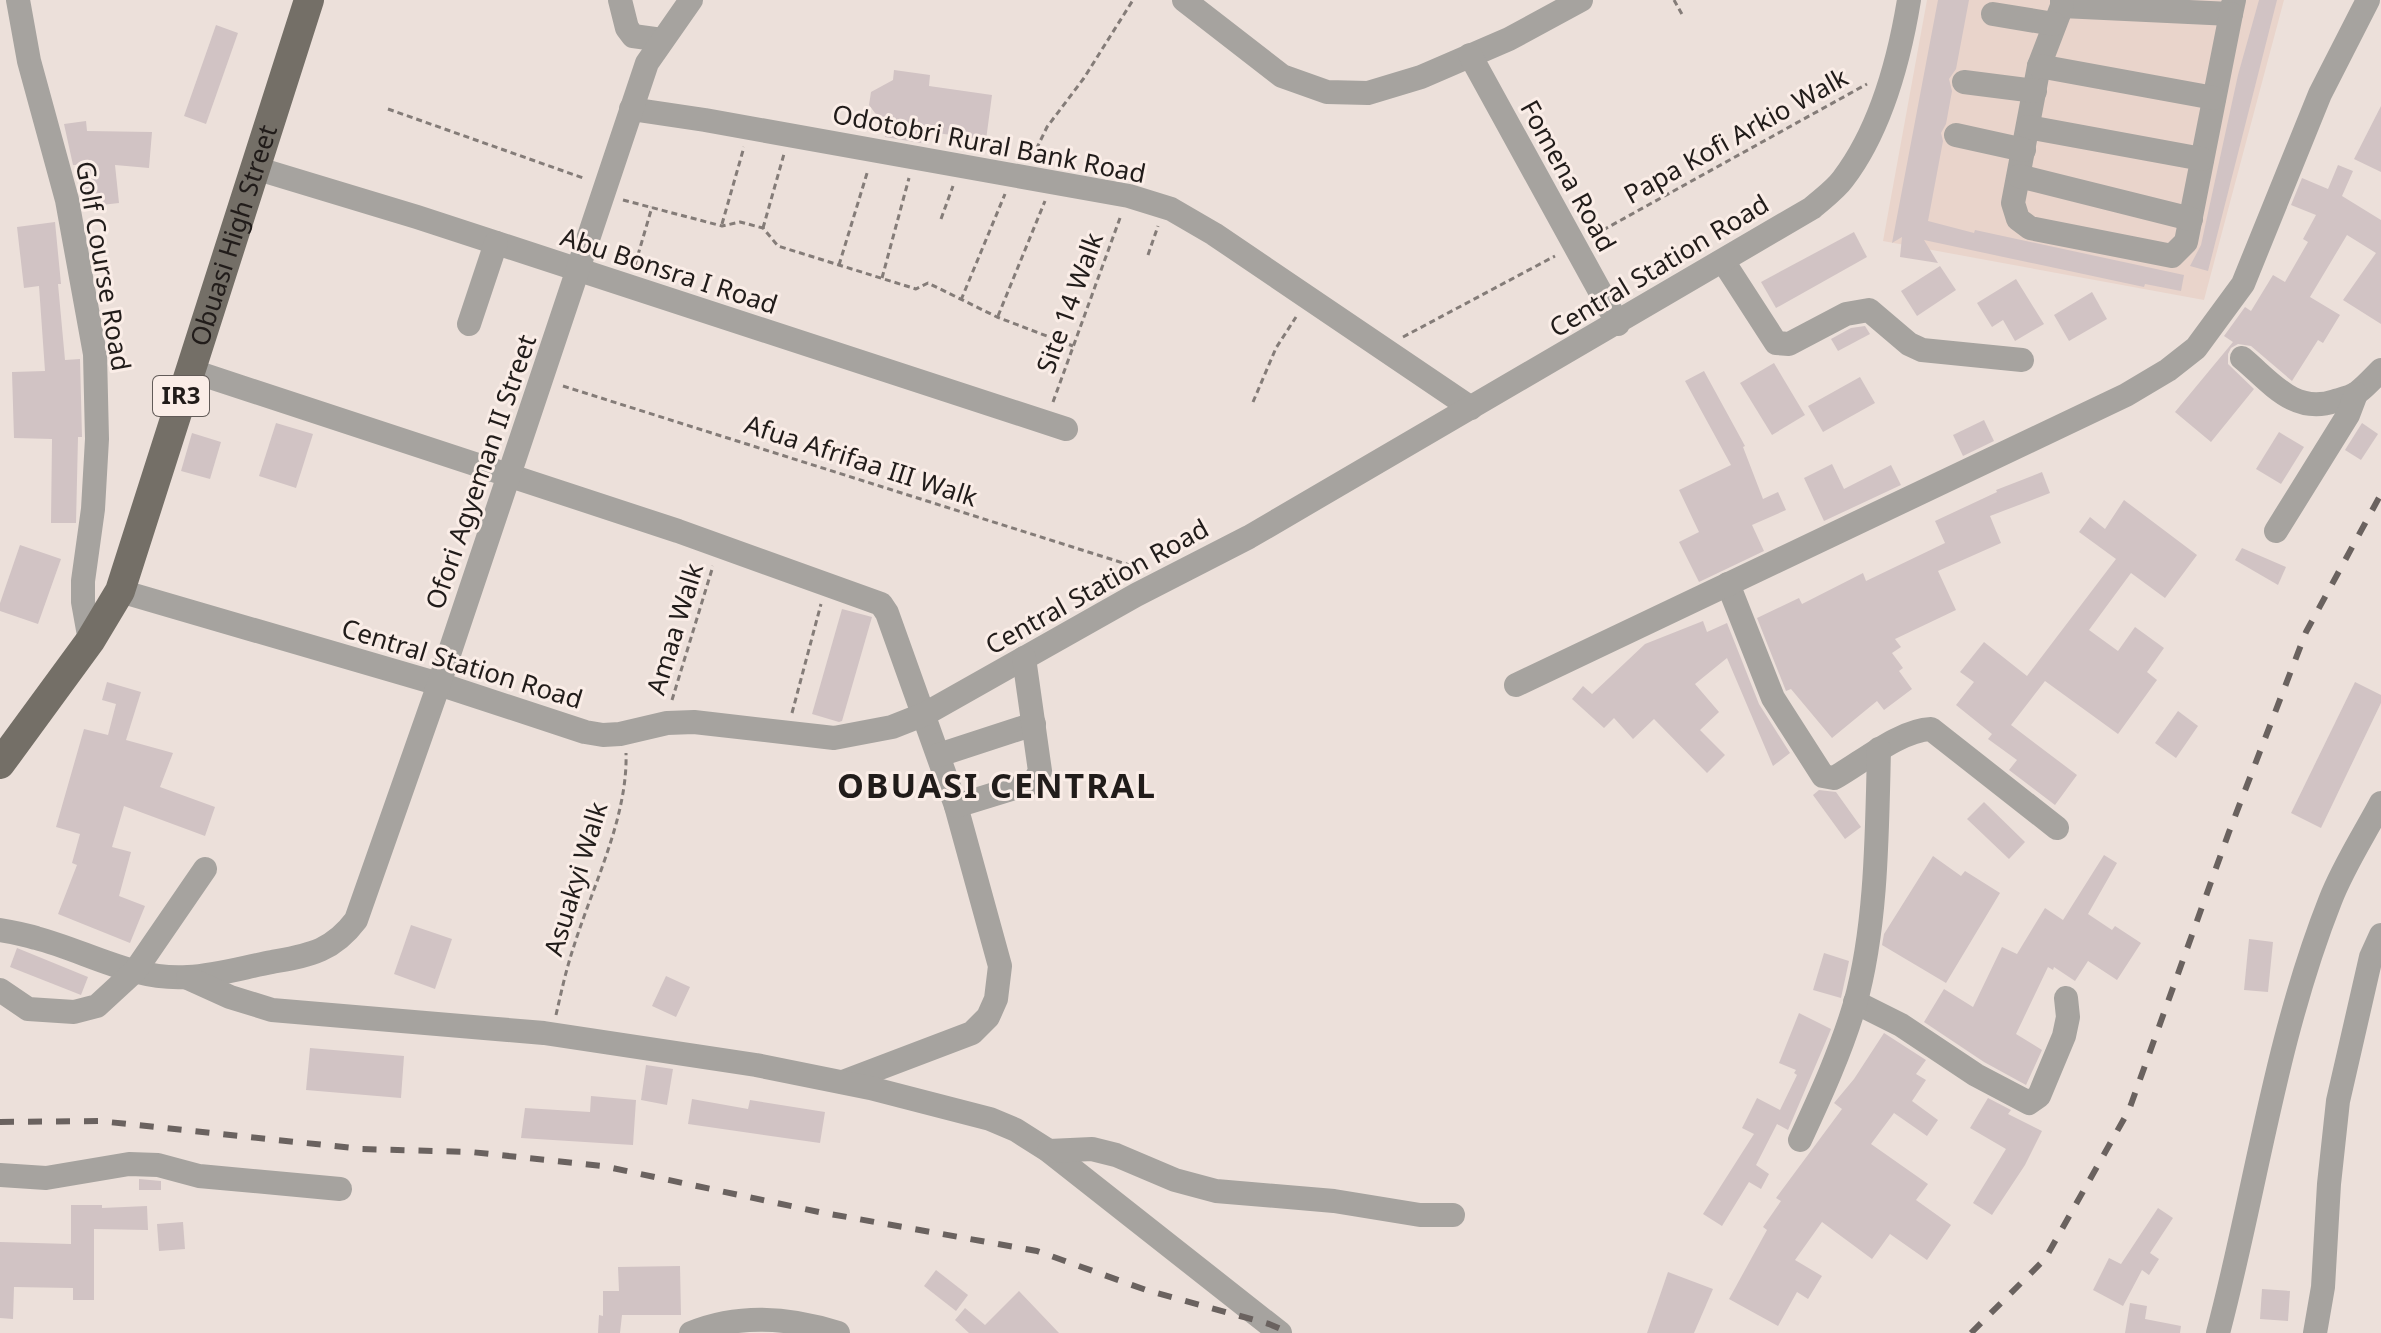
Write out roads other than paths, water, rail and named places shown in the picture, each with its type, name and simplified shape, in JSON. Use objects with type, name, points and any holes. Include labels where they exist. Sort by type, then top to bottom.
[{"type":"main road","name":"Obuasi High Street","points":[[0,764],[90,641],[120,591],[309,0]]},
{"type":"street","name":"Golf Course Road","points":[[18,0],[29,61],[67,200],[95,354],[97,439],[93,509],[83,581],[83,602],[90,641]]},
{"type":"street","points":[[620,0],[627,28],[633,36],[662,40]]},
{"type":"street","points":[[1184,0],[1282,76],[1327,92],[1368,93],[1421,77],[1509,39],[1581,0]]},
{"type":"street","name":"Central Station Road","points":[[120,591],[439,684],[585,732],[603,735],[626,733],[666,723],[694,722],[834,738],[892,727],[925,714],[1170,577],[1249,537],[1812,208],[1842,180],[1866,143],[1895,68],[1909,0]]},
{"type":"street","points":[[1516,685],[2126,395],[2168,370],[2196,348],[2243,284],[2320,94],[2368,0]]},
{"type":"street","name":"Ofori Agyeman II Street","points":[[0,930],[36,938],[135,971],[188,978],[328,948],[343,937],[356,920],[509,478],[647,63],[688,1]]},
{"type":"street","points":[[1993,14],[2059,10],[2232,7],[2186,242],[2172,256],[2030,228],[2018,219],[2013,203],[2039,66],[2059,10]]},
{"type":"street","name":"Fomena Road","points":[[1470,55],[1618,324]]},
{"type":"street","points":[[2039,66],[2214,98]]},
{"type":"street","points":[[1964,82],[2035,91]]},
{"type":"street","name":"Odotobri Rural Bank Road","points":[[631,109],[1128,196],[1165,208],[1214,234],[1471,408]]},
{"type":"street","points":[[1956,135],[2026,138],[2202,159]]},
{"type":"street","name":"Abu Bonsra I Road","points":[[255,168],[496,243],[1066,429]]},
{"type":"street","points":[[2019,176],[2191,219]]},
{"type":"street","points":[[469,324],[496,243]]},
{"type":"street","points":[[1723,261],[1776,343],[1789,344],[1846,314],[1869,310],[1909,344],[1922,350],[2022,360]]},
{"type":"street","points":[[2242,358],[2285,395],[2301,404],[2325,404],[2356,394]]},
{"type":"street","points":[[189,370],[719,546],[881,604],[925,714],[956,806],[1000,966],[996,999],[988,1017],[972,1033],[843,1082]]},
{"type":"street","points":[[2276,531],[2348,415],[2356,394],[2381,370]]},
{"type":"street","points":[[1728,584],[1773,698],[1823,776],[1834,778],[1879,749],[1910,734],[1931,729],[2057,828]]},
{"type":"street","points":[[956,806],[1034,782],[1040,771],[1024,658]]},
{"type":"street","points":[[939,755],[1034,724]]},
{"type":"street","points":[[1800,1140],[1828,1078],[1855,1002],[1866,944],[1876,845],[1879,749]]},
{"type":"street","points":[[2218,1333],[2276,1080],[2309,960],[2331,897],[2381,803]]},
{"type":"street","points":[[0,990],[28,1009],[74,1012],[97,1006],[135,971],[205,869]]},
{"type":"street","name":"Ofori Agyeman II Street","points":[[0,916],[36,938]]},
{"type":"street","points":[[2315,1333],[2323,1287],[2338,1101],[2371,957],[2381,935]]},
{"type":"street","points":[[188,978],[230,997],[272,1010],[551,1034],[756,1065],[843,1082],[990,1119],[1016,1130],[1049,1151],[1280,1333]]},
{"type":"street","points":[[1855,1002],[1901,1025],[1976,1075],[2029,1103],[2039,1096],[2064,1036],[2068,1017],[2066,998]]},
{"type":"street","points":[[1049,1151],[1092,1149],[1116,1155],[1175,1180],[1216,1191],[1334,1201],[1420,1215],[1453,1215]]},
{"type":"street","points":[[0,1175],[46,1178],[129,1164],[158,1165],[199,1176],[340,1189]]},
{"type":"street","points":[[691,1333],[705,1327],[753,1318],[805,1322],[838,1333]]},
{"type":"railway","points":[[1971,1333],[2045,1259],[2129,1110],[2229,832],[2306,632],[2381,494]]},
{"type":"railway","points":[[0,1122],[99,1121],[362,1149],[471,1152],[603,1166],[819,1212],[1037,1251],[1146,1290],[1269,1324],[1290,1333]]},
{"type":"district","name":"OBUASI CENTRAL","points":[[997,786]]}]
